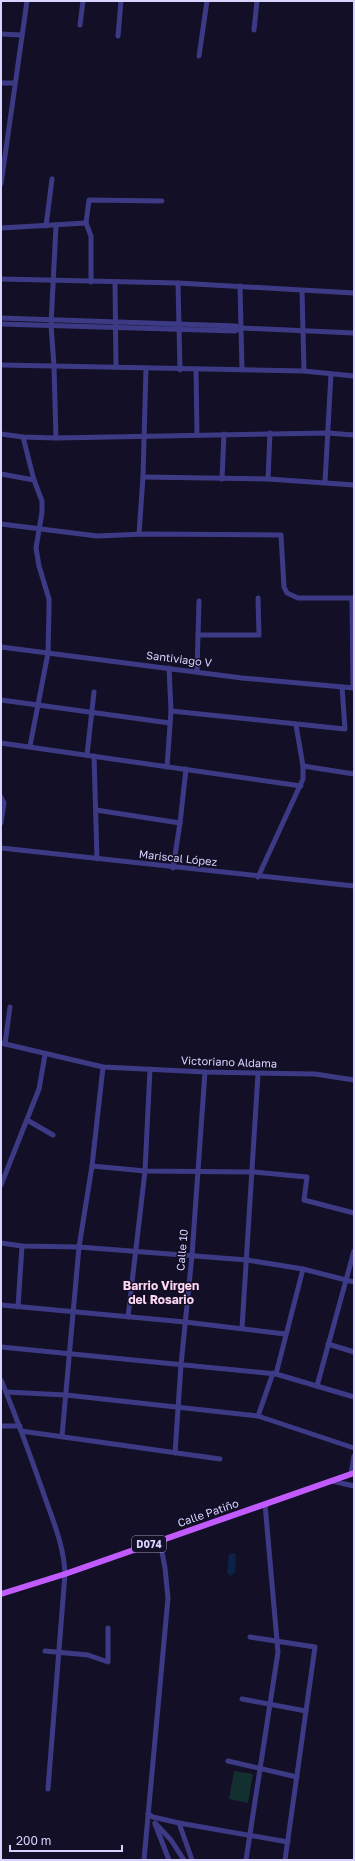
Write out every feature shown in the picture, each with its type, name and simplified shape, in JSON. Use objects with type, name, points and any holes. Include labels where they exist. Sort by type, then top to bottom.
[{"type":"main road","name":"Calle Patiño","points":[[1,1594],[65,1574],[352,1474]]},
{"type":"street","points":[[1,184],[27,1]]},
{"type":"street","points":[[80,25],[83,1]]},
{"type":"street","points":[[118,36],[121,1]]},
{"type":"street","points":[[199,56],[207,1]]},
{"type":"street","points":[[254,30],[257,1]]},
{"type":"street","points":[[1,40],[2,34],[22,35]]},
{"type":"street","points":[[1,83],[16,83]]},
{"type":"street","points":[[46,226],[52,180]]},
{"type":"street","points":[[91,282],[91,236],[86,223],[89,200],[162,201]]},
{"type":"street","points":[[1,228],[56,226],[86,223]]},
{"type":"street","points":[[56,226],[52,280],[51,323],[56,438]]},
{"type":"street","points":[[1,279],[178,283],[354,293]]},
{"type":"street","points":[[115,282],[116,367]]},
{"type":"street","points":[[178,283],[180,370]]},
{"type":"street","points":[[240,286],[242,370]]},
{"type":"street","points":[[302,291],[304,371]]},
{"type":"street","points":[[1,318],[51,323]]},
{"type":"street","points":[[1,324],[51,323],[236,326],[241,328],[354,334]]},
{"type":"street","points":[[1,365],[116,367],[180,370],[304,371],[354,376]]},
{"type":"street","points":[[139,534],[143,477],[146,368]]},
{"type":"street","points":[[196,369],[197,434]]},
{"type":"street","points":[[325,482],[331,374]]},
{"type":"street","points":[[1,434],[23,437],[56,438],[197,434],[328,433],[354,435]]},
{"type":"street","points":[[222,479],[224,434]]},
{"type":"street","points":[[268,479],[270,434]]},
{"type":"street","points":[[23,437],[34,480],[42,501],[42,512],[38,530],[37,556],[49,599],[48,653],[30,746]]},
{"type":"street","points":[[1,474],[34,480]]},
{"type":"street","points":[[143,477],[268,479],[354,485]]},
{"type":"street","points":[[1,524],[38,530],[97,536],[139,534],[281,535],[284,587],[287,593],[298,598],[353,598],[354,688]]},
{"type":"street","points":[[198,635],[259,635],[258,598]]},
{"type":"street","points":[[196,672],[199,601]]},
{"type":"street","name":"Santiviago V","points":[[1,647],[196,672],[354,688]]},
{"type":"street","points":[[166,767],[171,711],[169,668]]},
{"type":"street","points":[[171,711],[345,729],[342,687]]},
{"type":"street","points":[[87,755],[94,692]]},
{"type":"street","points":[[1,700],[170,723]]},
{"type":"street","points":[[258,877],[303,779],[303,766],[296,725]]},
{"type":"street","points":[[1,743],[300,786]]},
{"type":"street","points":[[94,756],[97,859]]},
{"type":"street","points":[[303,766],[354,774]]},
{"type":"street","points":[[173,868],[186,769]]},
{"type":"street","points":[[1,797],[4,803],[1,822]]},
{"type":"street","points":[[96,810],[180,823]]},
{"type":"street","name":"Mariscal López","points":[[1,848],[173,868],[354,886]]},
{"type":"street","points":[[3,1044],[10,1007]]},
{"type":"street","name":"Victoriano Aldama","points":[[3,1044],[45,1055],[103,1067],[258,1074],[315,1074],[354,1080]]},
{"type":"street","points":[[1,1185],[27,1120],[41,1079],[42,1062],[45,1055]]},
{"type":"street","points":[[62,1436],[80,1247],[92,1166],[103,1067]]},
{"type":"street","points":[[128,1317],[134,1252],[145,1171],[150,1069]]},
{"type":"street","name":"Calle 10","points":[[175,1453],[181,1365],[192,1256],[205,1072]]},
{"type":"street","points":[[242,1328],[258,1074]]},
{"type":"street","points":[[27,1120],[53,1135]]},
{"type":"street","points":[[92,1166],[145,1171],[253,1172],[307,1177],[304,1200],[354,1213]]},
{"type":"street","points":[[1,1243],[22,1246],[80,1247],[247,1260],[303,1269],[354,1282]]},
{"type":"street","points":[[18,1307],[22,1246]]},
{"type":"street","points":[[317,1386],[354,1251]]},
{"type":"street","points":[[258,1416],[274,1374],[303,1269]]},
{"type":"street","points":[[1,1305],[185,1322],[285,1334]]},
{"type":"street","points":[[328,1344],[354,1352]]},
{"type":"street","points":[[1,1347],[274,1374],[354,1397]]},
{"type":"street","points":[[1,1380],[20,1429],[61,1546],[65,1574],[48,1788]]},
{"type":"street","points":[[6,1392],[66,1395],[258,1416],[354,1448]]},
{"type":"street","points":[[1,1426],[220,1459]]},
{"type":"street","points":[[352,1474],[354,1456]]},
{"type":"street","points":[[332,1481],[354,1486]]},
{"type":"street","points":[[246,1860],[278,1652],[265,1504]]},
{"type":"street","points":[[144,1860],[150,1815],[168,1598],[160,1540]]},
{"type":"street","points":[[44,1651],[88,1655],[108,1662],[108,1628]]},
{"type":"street","points":[[250,1637],[315,1647],[285,1860]]},
{"type":"street","points":[[242,1699],[306,1711]]},
{"type":"street","points":[[228,1761],[297,1776]]},
{"type":"street","points":[[150,1815],[155,1823],[171,1840],[184,1860]]},
{"type":"street","points":[[150,1815],[178,1823],[288,1842]]},
{"type":"street","points":[[155,1823],[169,1860]]},
{"type":"street","points":[[178,1823],[192,1860]]},
{"type":"green space","points":[[234,1771],[253,1774],[248,1803],[229,1799]]},
{"type":"water","points":[[234,1553],[236,1555],[235,1572],[231,1576],[227,1573],[229,1554]]},
{"type":"district","name":"Barrio Virgen del Rosario","points":[[161,1293]]}]
